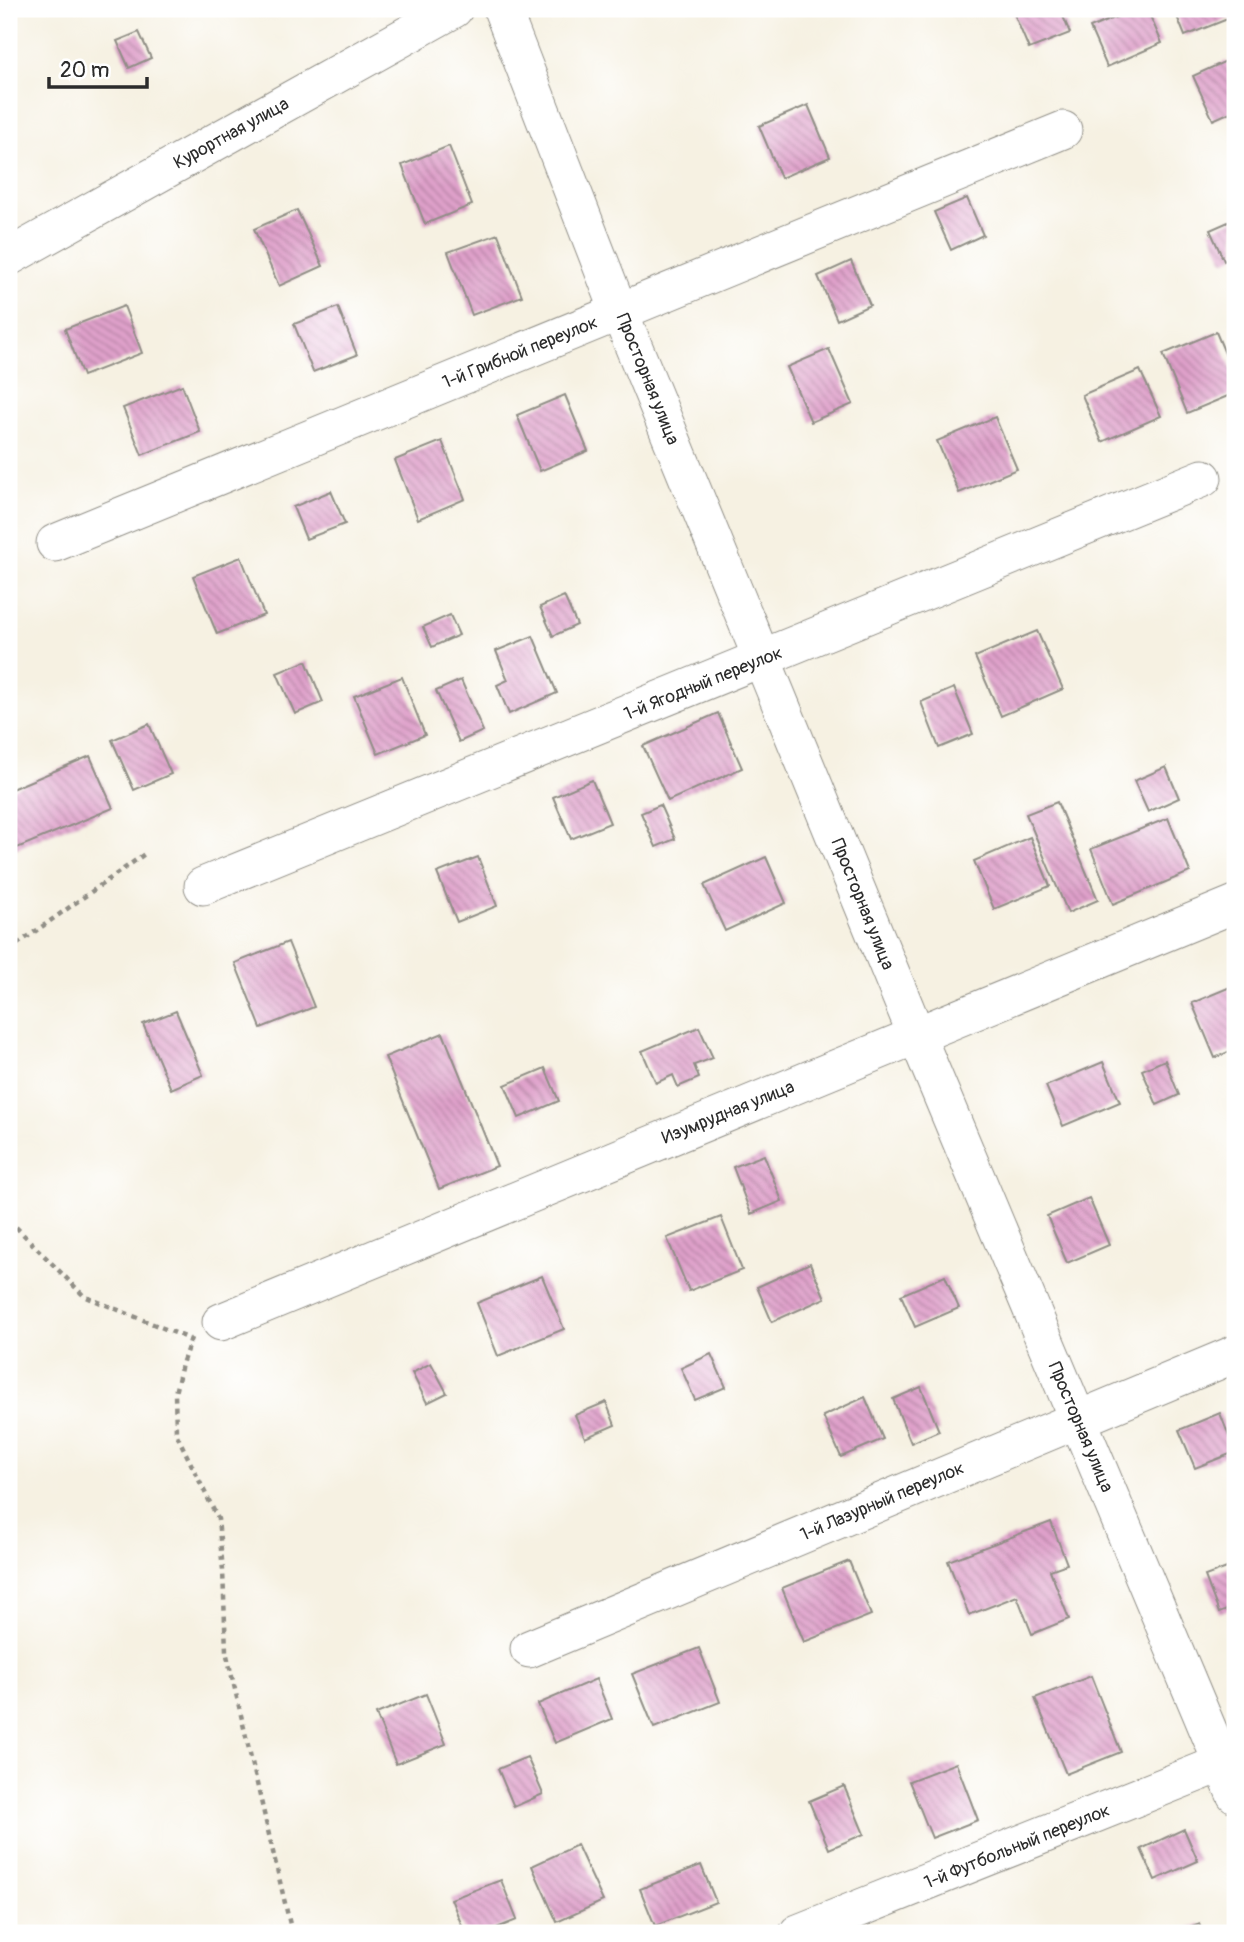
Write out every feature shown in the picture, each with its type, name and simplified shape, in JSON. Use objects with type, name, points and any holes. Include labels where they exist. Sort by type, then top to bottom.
[{"type":"street","name":"Курортная улица","points":[[9,257],[454,9]]},
{"type":"street","name":"Просторная улица","points":[[502,9],[619,311],[916,1034],[1077,1420],[1231,1772]]},
{"type":"street","name":"1-й Грибной переулок","points":[[55,543],[1063,130]]},
{"type":"street","name":"1-й Ягодный переулок","points":[[203,886],[1203,478]]},
{"type":"street","name":"Изумрудная улица","points":[[206,1330],[1235,904]]},
{"type":"street","name":"1-й Лазурный переулок","points":[[529,1649],[1235,1354]]},
{"type":"street","name":"1-й Футбольный переулок","points":[[798,1933],[1231,1772]]},
{"type":"path","points":[[9,950],[146,853]]},
{"type":"path","points":[[9,1220],[84,1296],[206,1330],[181,1364],[175,1393],[176,1433],[218,1519],[226,1651],[292,1933]]},
{"type":"building","points":[[1012,9],[1060,9],[1070,33],[1029,49]]},
{"type":"building","points":[[1135,9],[1147,9],[1162,43],[1107,67],[1090,28]]},
{"type":"building","points":[[1174,9],[1235,9],[1235,16],[1185,36]]},
{"type":"building","points":[[139,32],[151,58],[129,68],[117,41]]},
{"type":"building","points":[[1226,61],[1235,82],[1235,110],[1213,120],[1193,76]]},
{"type":"building","points":[[808,105],[830,157],[781,178],[759,126]]},
{"type":"building","points":[[449,146],[472,205],[425,224],[402,165]]},
{"type":"building","points":[[967,198],[983,235],[951,250],[934,212]]},
{"type":"building","points":[[297,210],[323,266],[279,286],[254,229]]},
{"type":"building","points":[[1235,219],[1235,256],[1224,261],[1210,230]]},
{"type":"building","points":[[498,234],[522,296],[472,315],[448,252]]},
{"type":"building","points":[[851,261],[870,305],[837,320],[818,276]]},
{"type":"building","points":[[124,306],[142,353],[83,376],[65,329]]},
{"type":"building","points":[[338,307],[357,355],[313,372],[294,324]]},
{"type":"building","points":[[1216,332],[1235,377],[1235,393],[1187,413],[1163,354]]},
{"type":"building","points":[[829,349],[853,404],[811,422],[787,367]]},
{"type":"building","points":[[1140,370],[1161,416],[1102,442],[1082,395]]},
{"type":"building","points":[[182,385],[200,432],[142,455],[123,408]]},
{"type":"building","points":[[565,395],[588,451],[540,471],[517,415]]},
{"type":"building","points":[[995,417],[1017,469],[959,493],[937,441]]},
{"type":"building","points":[[442,441],[465,499],[418,519],[395,460]]},
{"type":"building","points":[[331,491],[345,524],[306,539],[293,507]]},
{"type":"building","points":[[241,557],[264,615],[217,634],[193,576]]},
{"type":"building","points":[[564,596],[577,625],[553,636],[540,607]]},
{"type":"building","points":[[450,615],[459,635],[432,647],[423,627]]},
{"type":"building","points":[[1037,631],[1063,689],[1001,716],[975,657]]},
{"type":"building","points":[[533,636],[557,693],[509,714],[497,685],[508,680],[496,651]]},
{"type":"building","points":[[306,661],[323,702],[295,714],[277,673]]},
{"type":"building","points":[[402,677],[425,735],[378,754],[354,696]]},
{"type":"building","points":[[461,680],[483,731],[459,742],[436,691]]},
{"type":"building","points":[[954,688],[973,734],[939,748],[921,702]]},
{"type":"building","points":[[718,713],[742,768],[668,801],[643,746]]},
{"type":"building","points":[[149,724],[171,774],[134,790],[112,740]]},
{"type":"building","points":[[90,756],[113,808],[10,851],[9,790]]},
{"type":"building","points":[[1166,767],[1179,798],[1148,812],[1134,781]]},
{"type":"building","points":[[592,780],[610,823],[571,839],[553,797]]},
{"type":"building","points":[[1057,802],[1098,900],[1068,913],[1026,814]]},
{"type":"building","points":[[660,805],[675,839],[656,847],[641,813]]},
{"type":"building","points":[[1168,818],[1190,872],[1113,904],[1091,849]]},
{"type":"building","points":[[1030,837],[1050,886],[994,909],[974,861]]},
{"type":"building","points":[[478,857],[497,906],[457,922],[437,873]]},
{"type":"building","points":[[766,857],[786,903],[725,931],[704,885]]},
{"type":"building","points":[[288,942],[314,1007],[261,1028],[235,963]]},
{"type":"building","points":[[1235,985],[1235,1049],[1215,1058],[1192,1003]]},
{"type":"building","points":[[176,1011],[203,1075],[171,1089],[143,1024]]},
{"type":"building","points":[[699,1027],[713,1058],[694,1065],[699,1078],[678,1087],[673,1075],[656,1083],[642,1051]]},
{"type":"building","points":[[443,1033],[497,1166],[439,1189],[385,1057]]},
{"type":"building","points":[[1165,1060],[1179,1095],[1157,1105],[1142,1070]]},
{"type":"building","points":[[1103,1062],[1120,1102],[1063,1126],[1046,1086]]},
{"type":"building","points":[[545,1068],[559,1101],[519,1118],[505,1085]]},
{"type":"building","points":[[764,1155],[782,1201],[751,1214],[733,1167]]},
{"type":"building","points":[[1089,1198],[1109,1245],[1067,1263],[1047,1216]]},
{"type":"building","points":[[721,1217],[742,1270],[689,1291],[667,1238]]},
{"type":"building","points":[[810,1263],[825,1298],[772,1322],[757,1287]]},
{"type":"building","points":[[542,1276],[564,1329],[498,1356],[477,1303]]},
{"type":"building","points":[[945,1276],[959,1308],[915,1327],[901,1295]]},
{"type":"building","points":[[711,1354],[726,1387],[695,1400],[681,1368]]},
{"type":"building","points":[[431,1363],[447,1393],[427,1403],[412,1373]]},
{"type":"building","points":[[921,1387],[939,1431],[911,1443],[893,1399]]},
{"type":"building","points":[[865,1397],[883,1439],[841,1457],[823,1416]]},
{"type":"building","points":[[606,1402],[615,1425],[585,1438],[575,1415]]},
{"type":"building","points":[[1220,1413],[1235,1452],[1195,1468],[1179,1430]]},
{"type":"building","points":[[1051,1522],[1067,1564],[1050,1570],[1069,1619],[1032,1634],[1017,1596],[969,1615],[948,1561]]},
{"type":"building","points":[[849,1561],[871,1615],[804,1642],[782,1588]]},
{"type":"building","points":[[1235,1565],[1235,1607],[1219,1613],[1205,1576]]},
{"type":"building","points":[[699,1648],[720,1702],[654,1728],[632,1674]]},
{"type":"building","points":[[1091,1676],[1121,1752],[1066,1774],[1035,1698]]},
{"type":"building","points":[[596,1679],[612,1719],[555,1743],[538,1704]]},
{"type":"building","points":[[426,1694],[446,1744],[396,1764],[376,1714]]},
{"type":"building","points":[[527,1757],[543,1794],[514,1807],[498,1769]]},
{"type":"building","points":[[956,1763],[978,1820],[932,1838],[909,1781]]},
{"type":"building","points":[[844,1786],[864,1834],[829,1849],[809,1801]]},
{"type":"building","points":[[1184,1829],[1198,1861],[1155,1880],[1141,1849]]},
{"type":"building","points":[[577,1845],[603,1901],[557,1922],[532,1866]]},
{"type":"building","points":[[701,1865],[716,1902],[655,1926],[640,1889]]},
{"type":"building","points":[[501,1880],[517,1920],[484,1933],[465,1933],[451,1899]]},
{"type":"building","points":[[1200,1924],[1204,1933],[1176,1933]]}]
